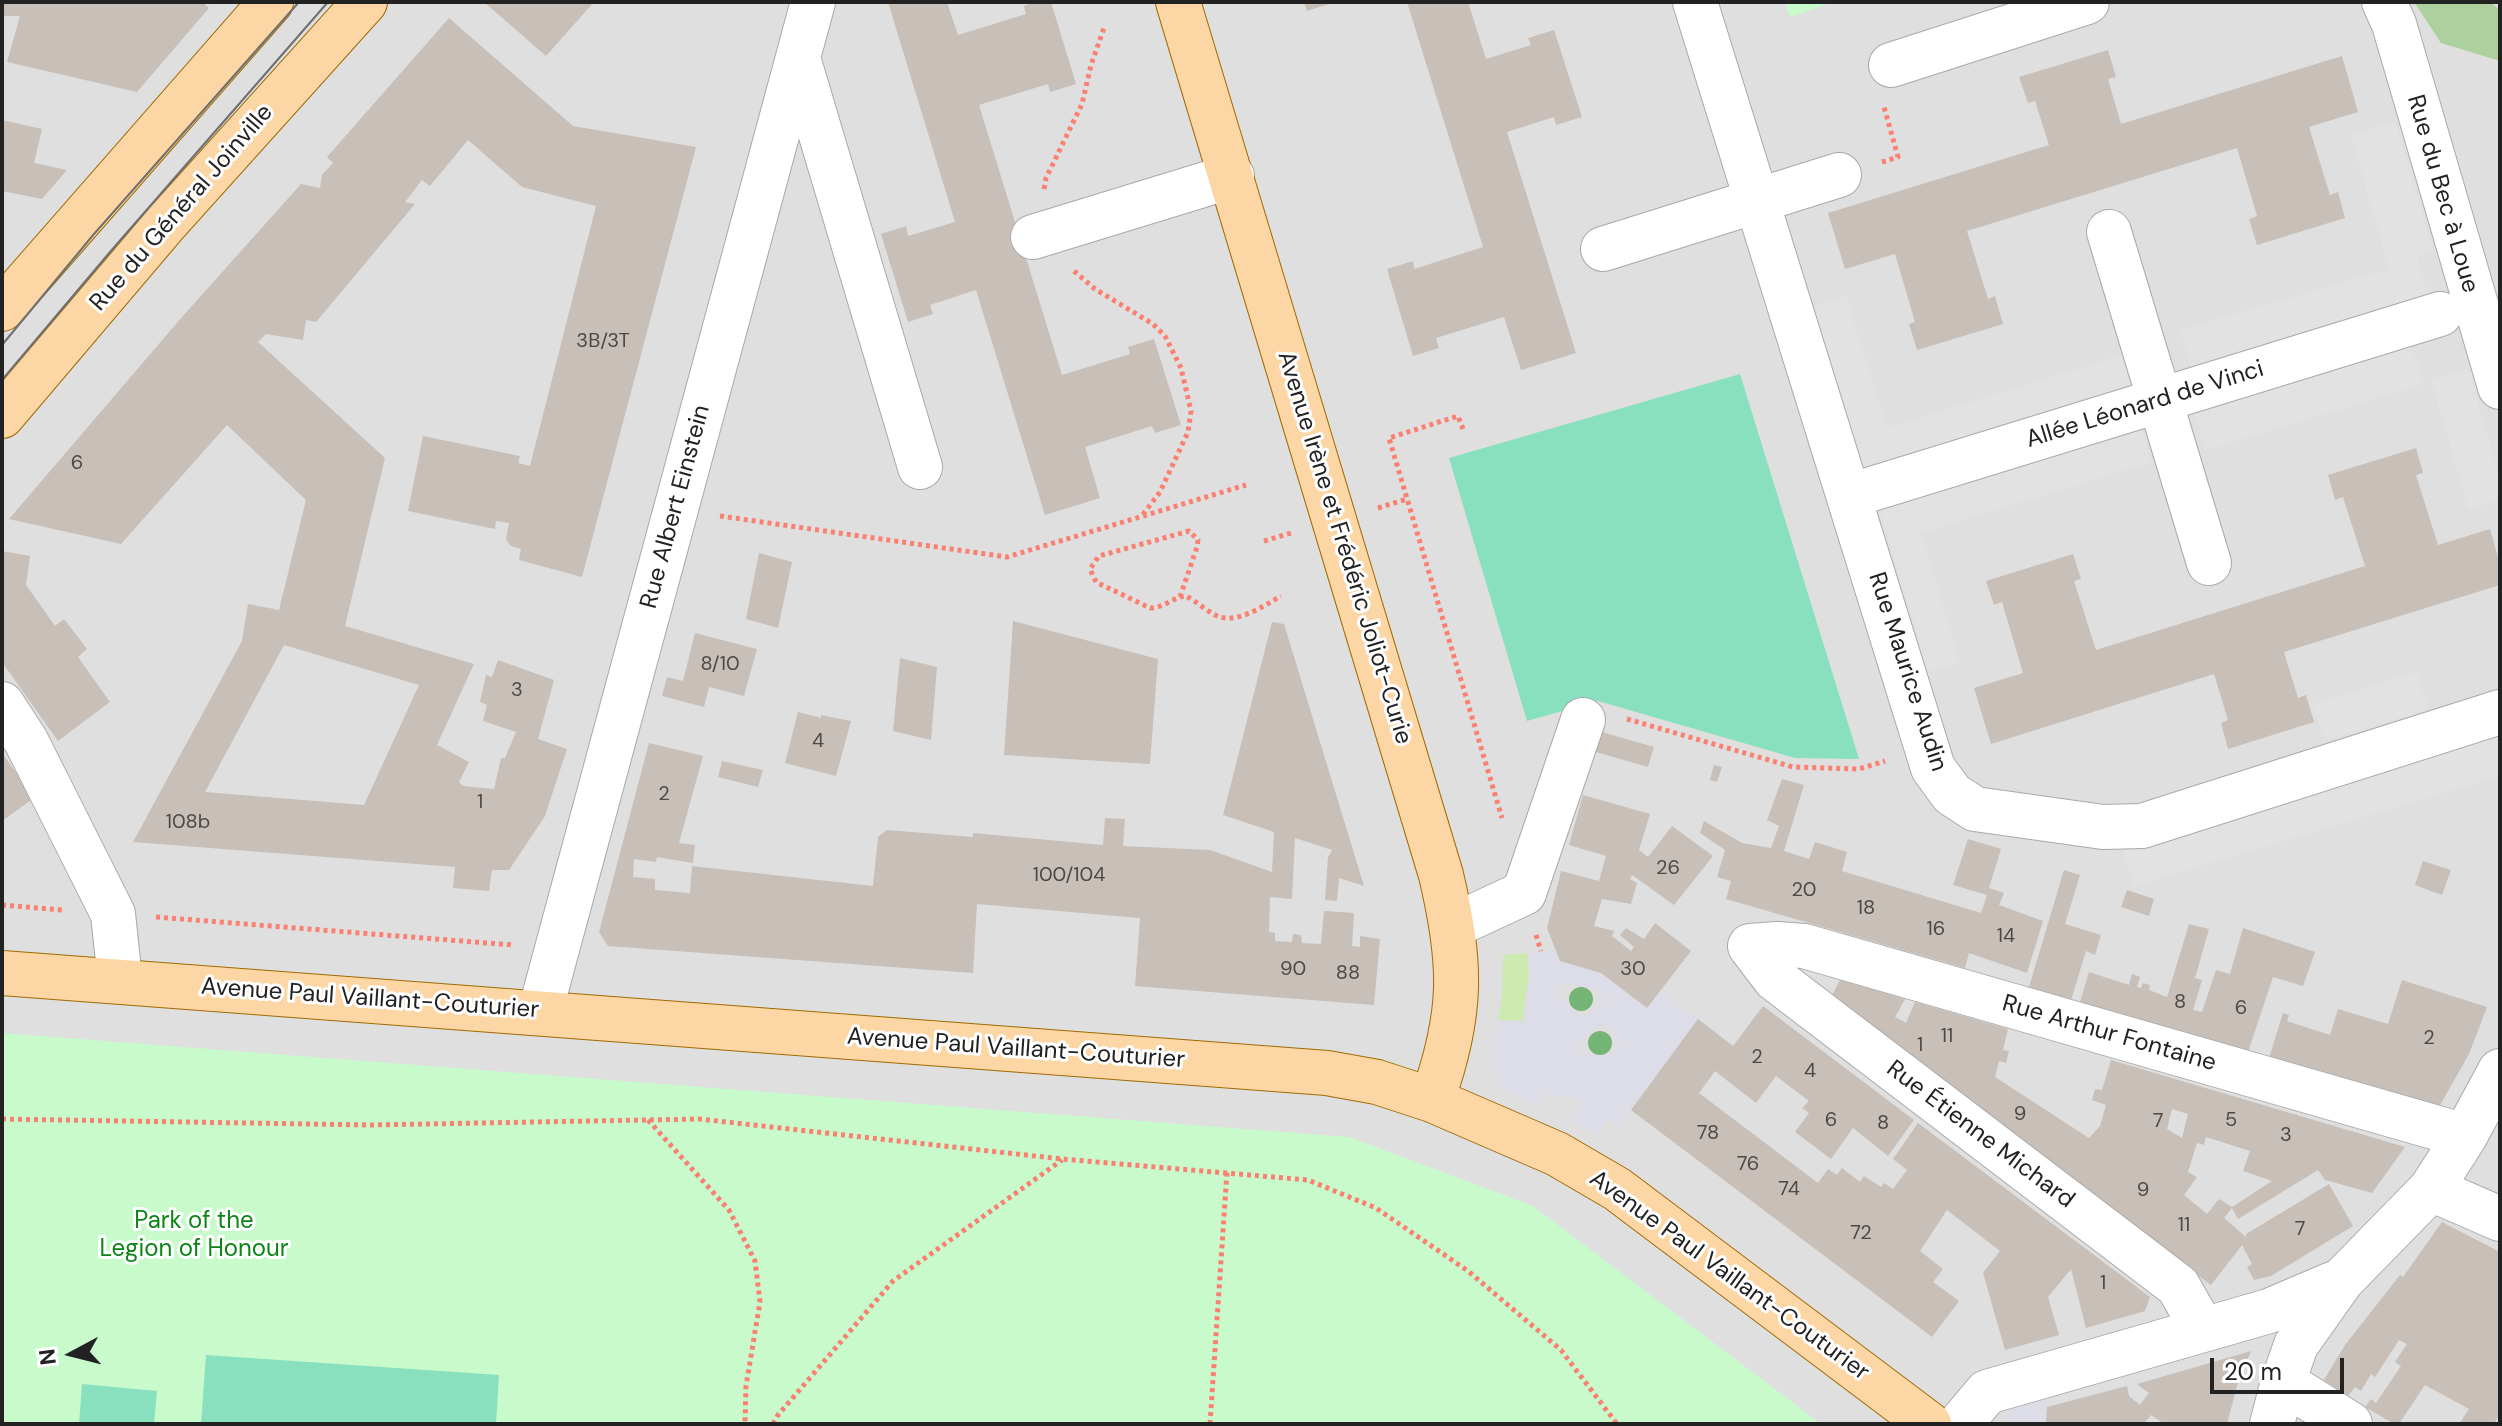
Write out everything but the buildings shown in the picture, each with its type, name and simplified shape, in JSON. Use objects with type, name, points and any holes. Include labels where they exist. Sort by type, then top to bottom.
[{"type":"main road","points":[[2,309],[271,2]]},
{"type":"main road","name":"Rue du Général Joinville","points":[[2,416],[166,223],[365,2]]},
{"type":"main road","name":"Avenue Irène et Frédéric Joliot-Curie","points":[[1178,2],[1433,845],[1453,926],[1458,971],[1454,1026],[1432,1100]]},
{"type":"main road","name":"Avenue Paul Vaillant-Couturier","points":[[2,973],[1327,1073],[1377,1082],[1432,1100],[1557,1154],[1617,1189],[1929,1424]]},
{"type":"street","name":"Rue Albert Einstein","points":[[540,1012],[813,2]]},
{"type":"street","name":"Rue Maurice Audin","points":[[1695,2],[1933,768],[1952,794],[1975,809],[2103,827],[2142,826],[2500,712]]},
{"type":"street","points":[[1891,65],[2087,2]]},
{"type":"street","name":"Rue du Bec à Loue","points":[[2384,2],[2394,24],[2500,387]]},
{"type":"street","points":[[798,58],[920,467]]},
{"type":"street","points":[[1603,249],[1839,175]]},
{"type":"street","points":[[1033,237],[1232,176]]},
{"type":"street","points":[[2109,232],[2209,563]]},
{"type":"street","name":"Allée Léonard de Vinci","points":[[1849,496],[2440,314]]},
{"type":"street","points":[[2,704],[26,741],[113,914],[120,980]]},
{"type":"street","points":[[1453,926],[1524,893],[1583,720]]},
{"type":"street","name":"Rue Arthur Fontaine","points":[[1750,946],[1804,946],[2465,1136]]},
{"type":"street","name":"Rue Étienne Michard","points":[[1750,946],[1775,979],[2178,1286],[2203,1330]]},
{"type":"street","points":[[2272,1424],[2296,1345],[2342,1280],[2431,1189],[2465,1136],[2500,1071]]},
{"type":"street","points":[[2431,1189],[2500,1219]]},
{"type":"street","points":[[1960,1424],[1987,1392],[2269,1311],[2342,1280]]},
{"type":"street","points":[[2283,1382],[2350,1424]]},
{"type":"path","points":[[1105,25],[1082,104],[1046,178],[1033,237],[1095,289],[1153,324],[1165,336],[1181,368],[1191,411],[1188,432],[1160,492],[1141,517]]},
{"type":"path","points":[[1839,175],[1898,157],[1873,70],[1891,65]]},
{"type":"path","points":[[1463,429],[1458,416],[1389,438],[1504,826]]},
{"type":"path","points":[[676,509],[1007,557],[1246,485]]},
{"type":"path","points":[[1180,597],[1198,540],[1189,531],[1099,556],[1090,569],[1096,582],[1150,608],[1159,608],[1186,596],[1219,617],[1227,617],[1259,609],[1281,596]]},
{"type":"path","points":[[1583,720],[1611,714],[1793,767],[1859,769],[1927,748]]},
{"type":"path","points":[[1524,893],[1541,951]]},
{"type":"path","points":[[2,1119],[371,1125],[699,1119],[1062,1159],[1308,1180],[1376,1208],[1468,1271],[1561,1350],[1617,1424]]},
{"type":"path","points":[[647,1120],[729,1210],[755,1261],[760,1302],[746,1386],[745,1424]]},
{"type":"path","points":[[773,1424],[893,1281],[1062,1159]]},
{"type":"path","points":[[1210,1424],[1227,1172]]},
{"type":"shaded area","points":[[2,2],[2500,2],[2500,1424],[2,1424]]},
{"type":"shaded area","points":[[2395,122],[2433,250],[2417,256],[2430,302],[2192,371],[2180,330],[2389,269],[2351,135]]},
{"type":"shaded area","points":[[1846,296],[1887,428],[2122,355],[2132,386],[1861,470],[1810,307]]},
{"type":"shaded area","points":[[2411,344],[2424,384],[2205,450],[2193,410]]},
{"type":"shaded area","points":[[2468,369],[2500,478],[2500,500],[2469,509],[2431,380]]},
{"type":"shaded area","points":[[2141,428],[2152,462],[1921,533],[1960,662],[1928,671],[1879,508]]},
{"type":"shaded area","points":[[2417,672],[2428,709],[2324,741],[2313,704]]},
{"type":"shaded area","points":[[2500,735],[2500,776],[2134,886],[2122,848]]},
{"type":"shaded area","points":[[1555,950],[1560,961],[1601,973],[1647,1008],[1660,991],[1698,1019],[1618,1126],[1608,1119],[1597,1135],[1570,1121],[1581,1100],[1546,1094],[1540,1107],[1502,1088],[1491,1068],[1498,1020],[1523,1021],[1529,977],[1528,953]],"holes":[[[1568,983],[1596,990],[1603,998],[1602,1003],[1589,1013],[1576,1013],[1556,991],[1558,984]],[[1606,1024],[1613,1028],[1617,1039],[1618,1046],[1614,1052],[1607,1056],[1581,1053],[1581,1039]]]},
{"type":"shaded area","points":[[2047,1392],[2046,1420],[2050,1424],[2003,1424],[2009,1408]]},
{"type":"green space","points":[[1785,2],[1835,2],[1790,17]]},
{"type":"green space","points":[[2414,2],[2490,2],[2500,10],[2500,61],[2441,43]]},
{"type":"green space","points":[[1740,374],[1859,759],[1795,758],[1598,701],[1527,721],[1449,458]]},
{"type":"green space","points":[[1528,953],[1529,977],[1523,1022],[1498,1020],[1503,955]]},
{"type":"green space","name":"Park of the Legion of Honour","points":[[2,1033],[1349,1137],[1533,1206],[1821,1424],[2,1424]]},
{"type":"green space","points":[[206,1355],[499,1375],[496,1424],[201,1424]]},
{"type":"green space","points":[[82,1384],[157,1391],[154,1424],[79,1424]]},
{"type":"tram line","points":[[2,345],[94,234],[299,2]]},
{"type":"tram line","points":[[2,380],[328,2]]}]
